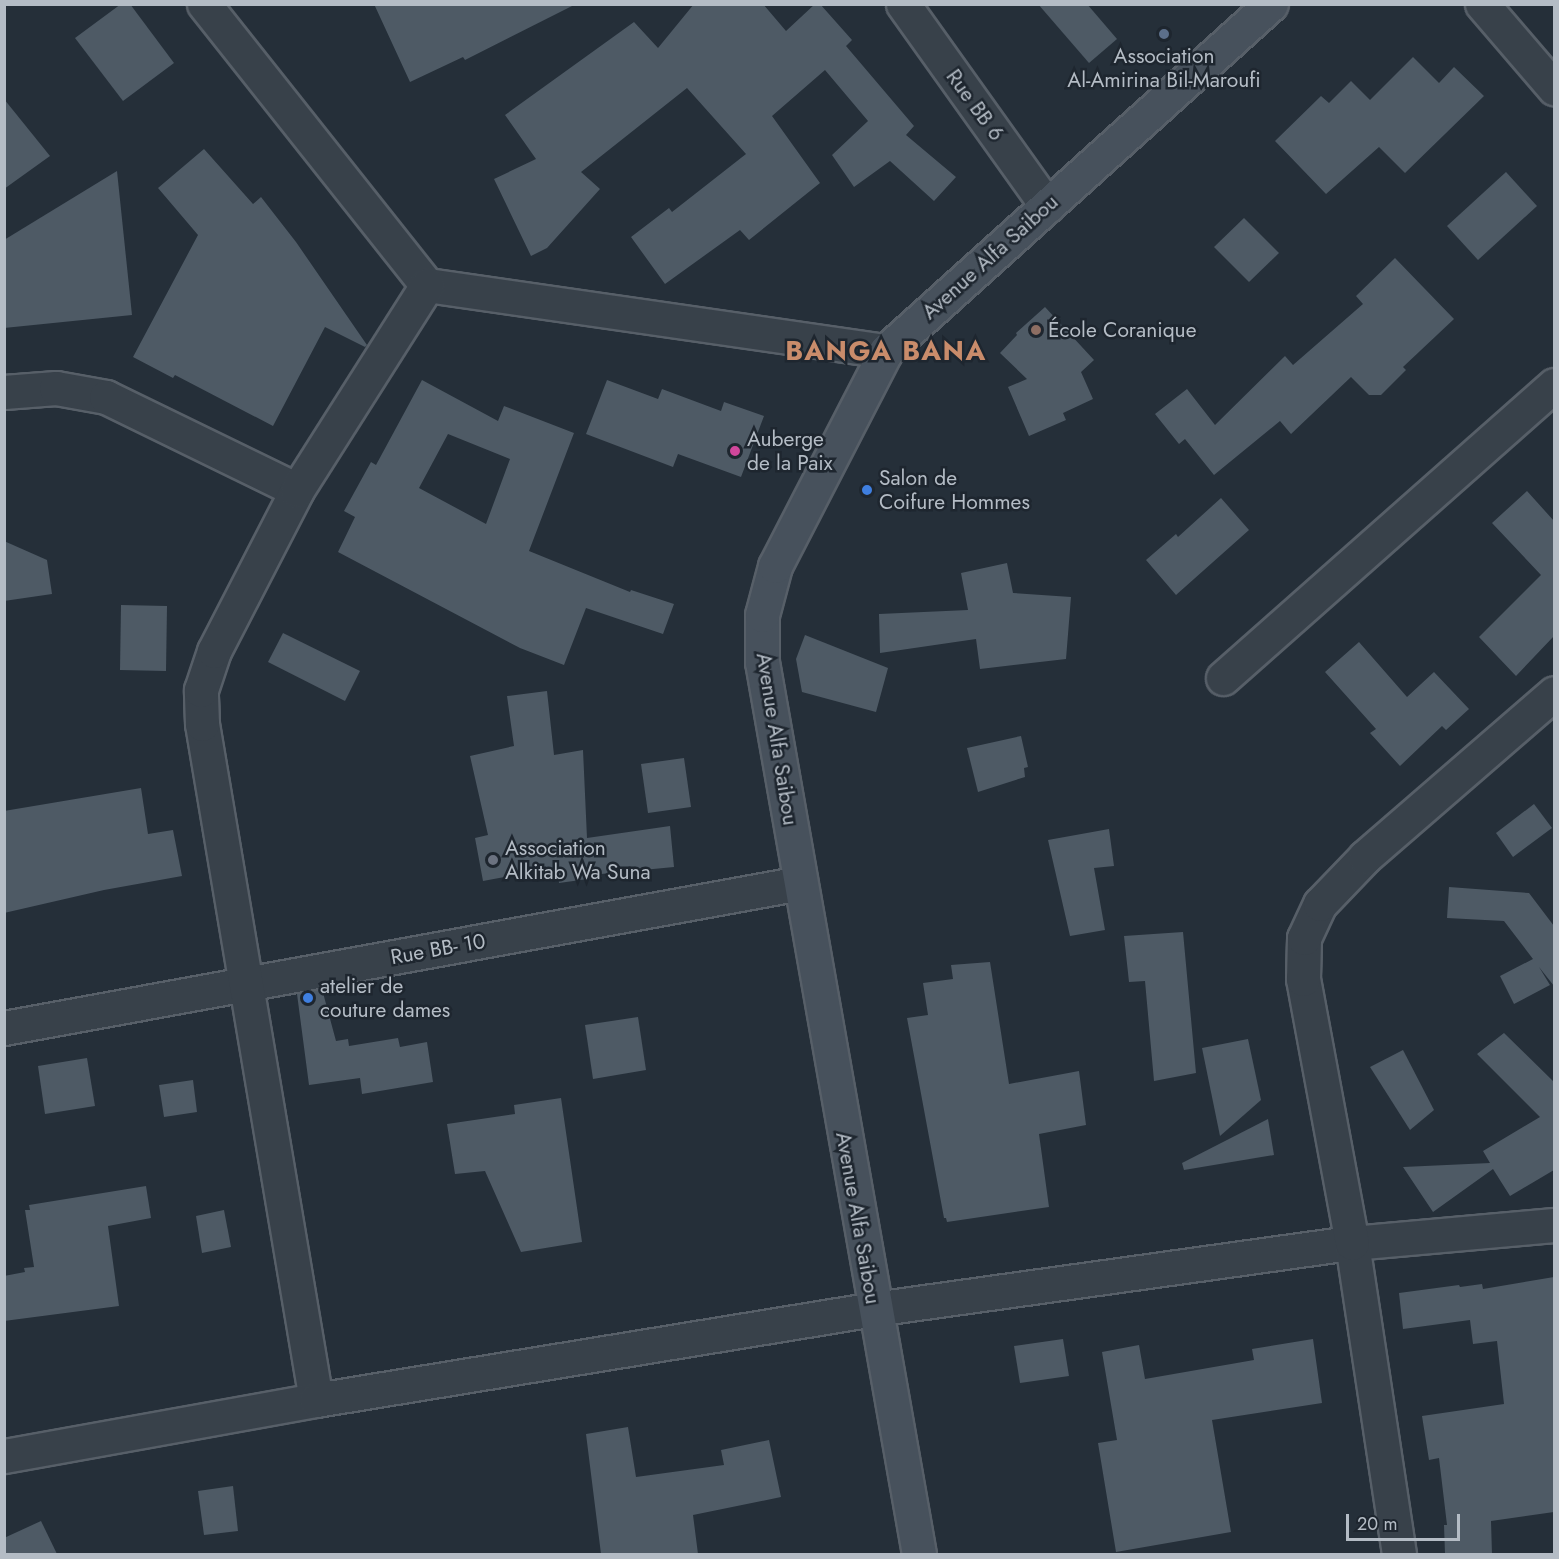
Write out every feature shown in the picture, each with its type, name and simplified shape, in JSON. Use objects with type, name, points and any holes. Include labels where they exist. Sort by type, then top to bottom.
[{"type":"street","points":[[204,4],[427,285],[886,351]]},
{"type":"street","name":"Rue BB 6","points":[[903,4],[1047,206]]},
{"type":"street","name":"Avenue Alfa Saibou","points":[[919,1554],[874,1309],[762,662],[762,615],[775,566],[886,351],[1271,4]]},
{"type":"street","points":[[1482,4],[1554,88]]},
{"type":"street","points":[[316,1400],[202,724],[201,690],[214,651],[297,490],[427,285]]},
{"type":"street","points":[[1223,678],[1554,385]]},
{"type":"street","points":[[4,392],[56,388],[106,397],[297,490]]},
{"type":"street","points":[[1400,1554],[1352,1243],[1303,979],[1304,938],[1320,904],[1365,857],[1549,710]]},
{"type":"street","name":"Rue BB- 10","points":[[4,1028],[800,883]]},
{"type":"street","points":[[4,1456],[316,1400],[874,1309],[1352,1243],[1554,1225]]},
{"type":"building","points":[[121,4],[130,4],[174,63],[123,101],[75,38]]},
{"type":"building","points":[[374,4],[576,4],[465,60],[463,57],[410,82]]},
{"type":"building","points":[[694,4],[763,4],[786,31],[815,4],[820,4],[852,40],[846,46],[914,126],[906,135],[956,177],[934,201],[890,161],[854,187],[832,155],[868,121],[825,70],[772,116],[820,183],[749,240],[740,230],[665,284],[631,237],[669,208],[672,212],[746,154],[687,88],[581,172],[600,189],[547,248],[531,256],[494,179],[536,159],[505,115],[634,22],[658,48]]},
{"type":"building","points":[[1038,4],[1087,4],[1117,39],[1089,63]]},
{"type":"building","points":[[1413,57],[1439,83],[1454,67],[1484,96],[1405,173],[1379,147],[1326,194],[1275,141],[1321,96],[1329,103],[1351,81],[1370,100]]},
{"type":"building","points":[[4,99],[50,156],[4,189]]},
{"type":"building","points":[[204,149],[253,204],[261,197],[296,242],[367,345],[365,347],[325,327],[273,426],[175,375],[173,378],[133,357],[198,235],[158,188]]},
{"type":"building","points":[[117,171],[132,315],[4,328],[4,240]]},
{"type":"building","points":[[1506,172],[1537,206],[1478,260],[1447,226]]},
{"type":"building","points":[[1244,218],[1279,253],[1249,282],[1214,247]]},
{"type":"building","points":[[1395,258],[1454,319],[1403,367],[1406,370],[1381,395],[1369,395],[1351,377],[1291,434],[1280,421],[1214,475],[1185,439],[1179,444],[1155,414],[1187,389],[1215,425],[1285,356],[1293,365],[1363,304],[1356,296]]},
{"type":"building","points":[[1045,307],[1094,360],[1081,372],[1093,399],[1063,413],[1066,420],[1029,436],[1008,387],[1027,379],[1000,353],[1017,335],[1016,333]]},
{"type":"building","points":[[422,380],[498,421],[504,406],[574,433],[529,551],[630,592],[631,590],[674,604],[663,634],[586,608],[564,665],[520,648],[338,552],[355,517],[344,511],[371,462],[376,465]],"holes":[[[448,434],[510,459],[486,524],[419,488]]]},
{"type":"building","points":[[607,380],[658,399],[662,389],[721,411],[724,402],[764,416],[741,477],[678,454],[673,467],[586,434]]},
{"type":"building","points":[[1527,491],[1554,521],[1554,636],[1516,676],[1479,637],[1541,575],[1492,523]]},
{"type":"building","points":[[1221,498],[1249,530],[1176,595],[1146,560],[1176,534],[1178,537]]},
{"type":"building","points":[[4,541],[47,560],[52,594],[4,601]]},
{"type":"building","points":[[1007,563],[1013,593],[1071,597],[1066,659],[980,669],[976,639],[880,653],[879,614],[968,610],[961,573]]},
{"type":"building","points":[[121,605],[167,606],[166,671],[120,670]]},
{"type":"building","points":[[283,633],[360,671],[345,701],[268,662]]},
{"type":"building","points":[[805,635],[888,668],[876,712],[802,692],[796,659]]},
{"type":"building","points":[[1359,642],[1407,697],[1434,672],[1469,709],[1446,730],[1442,726],[1400,766],[1370,733],[1376,729],[1325,672]]},
{"type":"building","points":[[547,691],[554,755],[583,750],[587,838],[670,826],[674,867],[601,874],[602,877],[559,883],[557,867],[483,881],[475,838],[488,835],[470,756],[514,746],[507,696]]},
{"type":"building","points":[[1021,736],[1028,767],[1024,768],[1025,777],[978,792],[967,748]]},
{"type":"building","points":[[684,758],[691,807],[648,813],[641,764]]},
{"type":"building","points":[[141,788],[148,834],[173,830],[182,876],[104,890],[4,913],[4,811]]},
{"type":"building","points":[[1534,804],[1552,828],[1513,857],[1496,833]]},
{"type":"building","points":[[1109,829],[1114,866],[1094,868],[1105,930],[1070,936],[1048,840]]},
{"type":"building","points":[[1449,887],[1529,893],[1554,926],[1554,986],[1539,967],[1550,985],[1514,1004],[1500,976],[1533,959],[1504,921],[1447,918]]},
{"type":"building","points":[[1183,932],[1196,1073],[1154,1081],[1145,981],[1129,982],[1124,936]]},
{"type":"building","points":[[990,962],[1009,1084],[1079,1071],[1086,1125],[1039,1134],[1049,1207],[947,1222],[944,1218],[907,1018],[928,1015],[923,983],[953,979],[951,965]]},
{"type":"building","points":[[322,989],[336,1041],[348,1039],[349,1046],[398,1038],[400,1047],[427,1042],[433,1082],[362,1094],[360,1078],[309,1085],[297,994]]},
{"type":"building","points":[[638,1017],[646,1070],[593,1079],[585,1025]]},
{"type":"building","points":[[1504,1033],[1554,1082],[1554,1170],[1510,1196],[1493,1169],[1433,1212],[1403,1167],[1490,1163],[1483,1151],[1540,1117],[1477,1054]]},
{"type":"building","points":[[1248,1039],[1261,1100],[1220,1136],[1202,1048]]},
{"type":"building","points":[[1403,1050],[1434,1110],[1410,1130],[1370,1067]]},
{"type":"building","points":[[87,1058],[95,1106],[45,1114],[38,1066]]},
{"type":"building","points":[[193,1080],[197,1112],[164,1117],[159,1085]]},
{"type":"building","points":[[561,1098],[582,1242],[521,1252],[485,1171],[455,1174],[447,1124],[515,1114],[514,1105]]},
{"type":"building","points":[[1268,1119],[1274,1155],[1184,1170],[1182,1163]]},
{"type":"building","points":[[146,1186],[151,1218],[108,1226],[119,1306],[4,1321],[4,1276],[25,1272],[24,1268],[34,1267],[25,1210],[30,1210],[29,1205]]},
{"type":"building","points":[[224,1210],[231,1247],[202,1253],[196,1216]]},
{"type":"building","points":[[1554,1277],[1554,1512],[1491,1521],[1492,1554],[1445,1554],[1444,1525],[1447,1525],[1439,1458],[1429,1460],[1422,1416],[1504,1404],[1497,1341],[1473,1344],[1470,1320],[1403,1329],[1399,1293],[1459,1285],[1460,1287],[1482,1284],[1483,1289]]},
{"type":"building","points":[[1063,1339],[1069,1376],[1020,1383],[1014,1346]]},
{"type":"building","points":[[1313,1339],[1322,1403],[1212,1420],[1231,1532],[1116,1552],[1098,1443],[1117,1440],[1102,1352],[1139,1345],[1145,1379],[1254,1360],[1252,1349]]},
{"type":"building","points":[[628,1427],[636,1477],[724,1465],[721,1450],[769,1440],[781,1497],[693,1515],[698,1554],[601,1554],[586,1434]]},
{"type":"building","points":[[233,1486],[238,1531],[204,1535],[198,1491]]},
{"type":"building","points":[[41,1521],[57,1554],[4,1554],[4,1538]]},
{"type":"place","name":"Association Al-Amirina Bil-Maroufi","points":[[1164,34]]},
{"type":"place","name":"École Coranique","points":[[1036,330]]},
{"type":"place","name":"Auberge de la Paix","points":[[735,451]]},
{"type":"place","name":"Salon de Coifure Hommes","points":[[867,490]]},
{"type":"place","name":"Association Alkitab Wa Suna","points":[[493,860]]},
{"type":"place","name":"atelier de couture dames","points":[[308,998]]},
{"type":"district","name":"BANGA BANA","points":[[886,351]]}]
